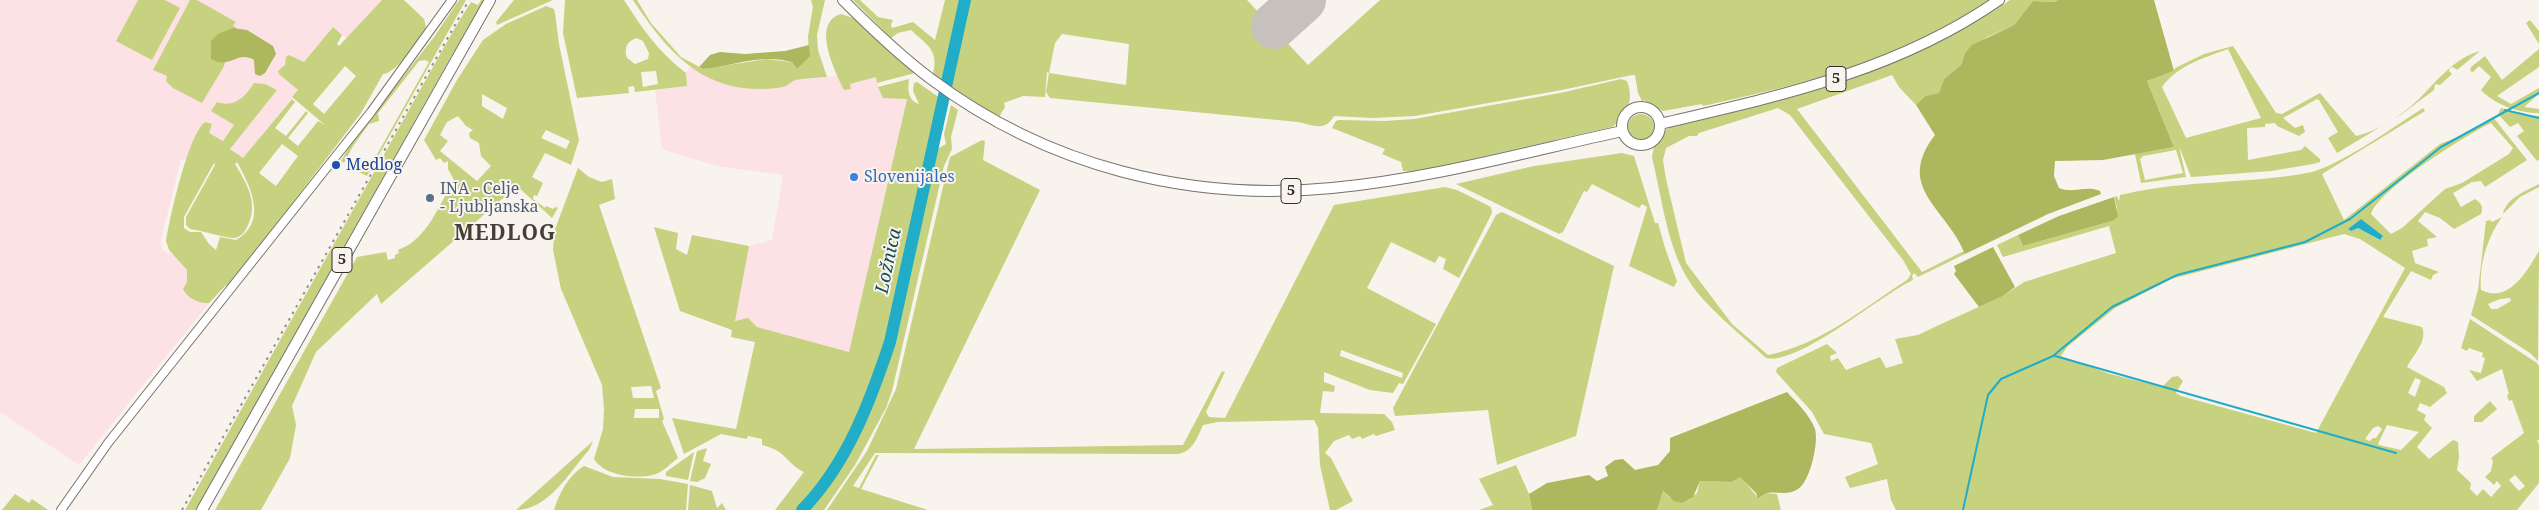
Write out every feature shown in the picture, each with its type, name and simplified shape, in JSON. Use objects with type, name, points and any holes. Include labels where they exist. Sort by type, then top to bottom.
[{"type":"main road","name":"5","points":[[202,510],[490,0]]},
{"type":"main road","name":"5","points":[[484,11],[495,0]]},
{"type":"main road","name":"5","points":[[843,0],[880,36],[931,79],[971,105],[1037,141],[1107,168],[1181,185],[1260,192],[1333,188],[1391,181],[1622,131]]},
{"type":"main road","name":"5","points":[[1660,124],[1793,91],[1887,61],[1937,38],[1999,0]]},
{"type":"main road","points":[[1640,107],[1654,113],[1660,124],[1657,137],[1644,146],[1629,142],[1622,131],[1623,118],[1628,111],[1640,107]]},
{"type":"street","points":[[61,510],[108,443],[386,93],[452,0]]},
{"type":"shaded area","points":[[0,0],[382,0],[347,39],[333,27],[304,62],[289,55],[283,67],[298,90],[243,159],[230,148],[276,90],[265,84],[257,84],[238,101],[226,105],[217,102],[212,111],[234,125],[223,141],[208,133],[212,124],[199,127],[187,160],[181,159],[161,240],[162,250],[177,257],[187,270],[187,282],[183,289],[185,294],[200,302],[209,303],[79,465],[0,412]]},
{"type":"shaded area","points":[[690,66],[712,79],[795,80],[837,76],[844,90],[850,84],[876,77],[880,93],[907,98],[849,352],[757,327],[748,318],[734,321],[749,246],[772,240],[783,175],[716,166],[662,149],[655,90],[687,86],[686,73]]},
{"type":"green space","points":[[138,0],[165,0],[180,8],[152,60],[116,41]]},
{"type":"green space","points":[[190,0],[197,0],[236,22],[233,25],[239,31],[223,68],[202,103],[173,88],[166,81],[167,76],[153,70]]},
{"type":"green space","points":[[382,0],[404,0],[424,19],[426,25],[426,30],[418,43],[400,64],[388,73],[383,74],[361,113],[230,285],[225,286],[209,303],[201,303],[194,300],[183,289],[187,282],[187,270],[169,250],[166,241],[171,214],[186,159],[199,130],[205,122],[212,124],[209,133],[223,141],[234,125],[211,111],[217,102],[229,104],[243,97],[254,83],[265,84],[277,90],[230,149],[243,158],[292,99],[295,102],[275,128],[286,136],[306,111],[308,113],[288,138],[298,146],[318,121],[325,125],[292,97],[298,90],[278,71],[285,65],[286,57],[289,55],[304,62],[333,27],[342,35],[337,44],[339,46]],"holes":[[[345,66],[356,76],[324,114],[313,104]],[[282,144],[298,156],[276,186],[259,173]],[[237,162],[251,193],[254,204],[252,224],[246,233],[236,240],[220,237],[216,250],[209,244],[201,232],[190,232],[184,228],[184,217],[214,163],[215,165],[186,217],[186,225],[190,229],[232,238],[243,233],[250,220],[252,203],[244,179],[235,164]]]},
{"type":"green space","points":[[459,0],[466,0],[367,176],[359,172],[370,167],[429,62],[425,60],[419,61],[378,113],[379,121],[369,124],[353,146],[344,163],[341,161],[351,143],[434,37]]},
{"type":"green space","points":[[481,0],[485,0],[449,60],[196,510],[185,510],[456,26],[471,2],[478,5]]},
{"type":"green space","points":[[514,0],[553,0],[497,25],[496,22]]},
{"type":"green space","points":[[565,0],[624,0],[644,30],[659,48],[686,73],[687,86],[635,92],[634,86],[628,87],[629,93],[577,98],[563,33]],"holes":[[[636,38],[643,41],[649,53],[648,59],[635,64],[627,58],[626,52],[628,44]],[[656,71],[658,84],[643,87],[641,72]]]},
{"type":"green space","points":[[633,0],[637,0],[651,23],[681,57],[703,69],[766,59],[792,62],[797,69],[809,55],[808,36],[813,7],[811,0],[825,0],[817,35],[818,50],[827,77],[796,80],[783,87],[757,89],[733,86],[712,80],[694,69],[677,55],[662,39]]},
{"type":"green space","points":[[853,0],[860,0],[878,17],[893,20],[892,28],[913,22],[935,40],[945,0],[961,0],[942,81],[933,74],[933,53],[922,40],[911,30],[898,33],[891,38]]},
{"type":"green space","points":[[967,0],[1247,0],[1308,65],[1380,0],[1992,0],[1959,21],[1924,38],[1889,54],[1853,67],[1741,98],[1703,106],[1702,104],[1663,111],[1644,100],[1643,103],[1638,93],[1635,75],[1415,116],[1372,118],[1334,116],[1323,126],[1050,98],[1046,92],[1049,73],[1047,72],[1045,97],[1023,96],[1004,103],[1005,107],[999,117],[948,86]],"holes":[[[1062,34],[1129,44],[1126,85],[1049,73],[1055,43]]]},
{"type":"green space","points":[[2010,0],[2058,0],[2056,2],[2033,1],[2014,25],[1987,37],[1965,53],[1961,65],[1944,79],[1939,93],[1925,96],[1916,105],[1899,87],[1892,75],[1797,109],[1922,272],[1964,251],[1965,254],[1918,277],[1914,273],[1912,276],[1913,280],[1818,341],[1780,358],[1766,358],[1702,298],[1693,287],[1679,262],[1669,234],[1652,158],[1657,140],[1671,127],[1760,106],[1847,80],[1931,46],[1972,25]],"holes":[[[1778,108],[1790,115],[1903,260],[1911,274],[1907,280],[1824,334],[1788,350],[1768,355],[1732,324],[1686,263],[1663,160],[1666,148],[1689,136],[1697,136],[1699,133]]]},
{"type":"green space","points":[[2058,0],[2154,0],[2174,71],[2147,81],[2174,147],[2103,160],[2055,161],[2054,176],[2059,188],[2064,190],[2095,189],[2100,191],[2101,194],[2048,214],[1965,254],[1957,238],[1928,197],[1922,184],[1920,169],[1924,153],[1935,135],[1916,105],[1925,96],[1939,93],[1944,79],[1961,65],[1965,53],[1972,45],[2014,25],[2033,1],[2055,2]]},
{"type":"green space","points":[[546,6],[554,9],[559,44],[579,140],[571,165],[545,153],[532,177],[543,183],[537,196],[534,195],[533,199],[545,208],[546,206],[553,209],[555,207],[558,208],[552,218],[517,186],[381,304],[377,294],[316,352],[292,406],[296,425],[290,458],[261,510],[215,510],[357,257],[386,252],[388,260],[395,258],[395,255],[399,253],[398,250],[417,238],[431,221],[454,180],[448,169],[448,161],[444,163],[440,158],[436,160],[424,140],[457,80],[483,40],[506,24]],"holes":[[[482,94],[507,108],[503,119],[482,106]],[[458,116],[466,126],[473,130],[469,133],[470,138],[479,143],[481,156],[491,166],[477,181],[440,151],[448,141],[440,135],[447,122]],[[546,130],[570,141],[566,149],[541,138]]]},
{"type":"green space","points":[[841,14],[853,18],[915,73],[877,83],[876,77],[850,84],[851,89],[844,90],[831,61],[826,38],[827,27],[832,19]]},
{"type":"green space","points":[[2530,20],[2539,31],[2539,44],[2526,23]]},
{"type":"green space","points":[[233,28],[247,30],[273,46],[276,54],[265,73],[260,76],[255,74],[254,60],[248,58],[238,58],[228,62],[218,62],[211,59],[211,41],[218,34]]},
{"type":"green space","points":[[809,45],[810,56],[797,69],[792,62],[770,59],[758,59],[703,69],[699,67],[710,55],[720,52],[745,54],[785,51]]},
{"type":"green space","points":[[2233,46],[2276,113],[2282,114],[2320,93],[2356,136],[2387,123],[2337,153],[2328,138],[2338,132],[2317,99],[2283,118],[2295,128],[2303,125],[2305,132],[2299,136],[2277,126],[2275,123],[2265,124],[2265,127],[2247,128],[2248,160],[2301,150],[2305,146],[2320,159],[2320,162],[2271,171],[2191,177],[2179,146],[2186,177],[2141,183],[2135,154],[2174,147],[2147,81],[2174,71],[2175,68],[2204,54]],"holes":[[[2228,49],[2261,118],[2186,138],[2162,87],[2168,79],[2184,68],[2201,59]],[[2176,150],[2183,173],[2145,180],[2140,159],[2143,156]]]},
{"type":"green space","points":[[2539,49],[2539,67],[2497,96],[2511,104],[2539,88],[2539,92],[2513,106],[2515,107],[2539,94],[2524,107],[2539,109],[2539,113],[2523,112],[2493,100],[2481,90],[2491,77],[2479,66],[2473,72],[2470,71],[2471,67],[2485,56],[2502,80]]},
{"type":"green space","points":[[2480,51],[2457,70],[2453,67],[2450,68],[2449,71],[2452,74],[2440,85],[2435,84],[2434,90],[2392,120],[2414,104],[2447,70],[2454,64]]},
{"type":"green space","points":[[909,79],[910,97],[915,102],[919,104],[913,91],[914,83],[917,82],[940,98],[882,356],[857,418],[825,475],[798,510],[775,510],[804,472],[793,465],[782,454],[762,445],[762,439],[748,436],[747,439],[721,434],[684,454],[672,418],[736,429],[755,342],[731,337],[732,330],[680,311],[654,227],[678,233],[676,249],[687,255],[692,235],[749,246],[735,321],[748,318],[757,327],[849,352],[907,99],[883,98],[878,87]]},
{"type":"green space","points":[[1621,79],[1627,81],[1630,100],[1626,113],[1612,127],[1415,172],[1403,171],[1401,162],[1382,154],[1385,149],[1332,128],[1336,121],[1339,120],[1385,121],[1414,119],[1560,93]]},
{"type":"green space","points":[[951,105],[958,110],[951,137],[952,149],[944,166],[892,391],[886,408],[855,465],[824,510],[807,510],[835,472],[858,431],[877,386],[892,340],[904,292],[934,151],[946,144],[944,134]]},
{"type":"green space","points":[[2423,108],[2425,111],[2322,174],[2344,220],[2440,144],[2468,133],[2493,117],[2527,160],[2485,187],[2481,181],[2472,182],[2453,193],[2461,207],[2475,199],[2482,207],[2481,214],[2454,229],[2440,218],[2425,212],[2418,221],[2437,237],[2427,239],[2428,246],[2412,251],[2415,263],[2439,272],[2433,275],[2431,280],[2411,271],[2383,317],[2422,327],[2423,337],[2421,343],[2407,367],[2444,387],[2447,393],[2430,407],[2420,403],[2417,410],[2426,415],[2424,420],[2432,428],[2417,447],[2429,459],[2453,440],[2458,442],[2459,457],[2457,470],[2471,483],[2470,489],[2477,496],[2483,489],[2491,497],[2501,486],[2497,481],[2494,485],[2485,477],[2491,471],[2493,461],[2491,458],[2524,433],[2512,400],[2509,401],[2502,369],[2477,381],[2469,370],[2481,373],[2485,358],[2482,357],[2483,353],[2469,348],[2467,351],[2461,348],[2470,319],[2537,363],[2539,366],[2539,439],[2537,441],[2539,444],[2539,483],[2517,510],[1896,510],[1891,500],[1887,479],[1850,488],[1845,477],[1878,464],[1871,443],[1824,434],[1812,412],[1776,372],[1777,368],[1827,344],[1837,353],[1830,356],[1831,361],[1838,358],[1846,370],[1880,357],[1886,368],[1903,363],[1895,339],[1918,335],[2003,296],[2024,282],[2116,253],[2109,226],[2003,257],[1997,245],[2018,235],[2023,246],[2112,221],[2117,208],[2114,197],[2117,196],[2119,201],[2120,195],[2170,186],[2262,179],[2319,170],[2350,155]],"holes":[[[2491,123],[2513,148],[2509,154],[2462,183],[2445,189],[2402,228],[2391,234],[2371,214],[2377,203],[2406,177],[2444,150]],[[2361,219],[2383,237],[2379,240],[2358,228],[2351,231],[2348,229]],[[2344,234],[2360,239],[2405,268],[2316,433],[2181,396],[2176,393],[2183,381],[2178,376],[2172,377],[2162,387],[2110,374],[2061,356],[2067,347],[2115,308],[2171,279]],[[2415,378],[2421,380],[2415,397],[2408,393]],[[2387,425],[2419,432],[2401,450],[2379,445]],[[2378,426],[2382,429],[2376,438],[2370,441],[2365,439],[2373,428]],[[2515,475],[2525,486],[2519,491],[2509,480]]]},
{"type":"green space","points":[[2501,108],[2525,115],[2539,116],[2539,159],[2537,161],[2517,136],[2524,131],[2518,123],[2510,127],[2498,114]]},
{"type":"green space","points":[[1641,114],[1650,118],[1654,127],[1650,136],[1641,140],[1632,136],[1628,127],[1632,118]]},
{"type":"green space","points":[[982,140],[985,141],[983,160],[1040,190],[914,449],[1183,445],[1222,371],[1225,372],[1206,412],[1209,417],[1225,418],[1334,205],[1445,187],[1457,190],[1491,207],[1492,213],[1459,278],[1443,269],[1446,259],[1439,256],[1435,263],[1391,242],[1367,288],[1436,324],[1403,384],[1399,383],[1393,393],[1370,390],[1324,372],[1324,382],[1335,386],[1334,392],[1323,391],[1320,413],[1384,414],[1392,422],[1395,430],[1376,436],[1374,434],[1362,439],[1360,436],[1352,439],[1349,435],[1334,441],[1325,453],[1331,458],[1353,501],[1336,510],[1330,510],[1320,465],[1318,428],[1314,420],[1218,422],[1203,425],[1191,447],[1177,454],[875,453],[853,486],[859,488],[876,455],[879,455],[861,489],[928,510],[827,510],[867,451],[896,389],[950,157]],"holes":[[[1341,350],[1403,373],[1402,378],[1340,356]]]},
{"type":"green space","points":[[1622,153],[1634,156],[1655,223],[1658,223],[1677,281],[1674,287],[1629,266],[1647,207],[1642,204],[1639,208],[1592,184],[1587,192],[1584,191],[1563,232],[1559,234],[1456,184],[1534,166]]},
{"type":"green space","points":[[578,168],[589,177],[602,182],[612,179],[615,199],[599,205],[661,388],[656,391],[664,419],[662,421],[678,458],[656,474],[640,477],[613,473],[599,465],[594,459],[603,429],[602,385],[561,289],[553,250],[554,232]],"holes":[[[651,386],[654,398],[633,398],[631,387]],[[635,409],[659,409],[659,418],[634,418]]]},
{"type":"green space","points":[[2539,184],[2539,187],[2520,197],[2503,214],[2512,199]]},
{"type":"green space","points":[[2114,197],[2118,217],[2112,221],[2023,246],[2018,235],[2059,216]]},
{"type":"green space","points":[[1502,212],[1614,266],[1576,436],[1497,465],[1488,410],[1395,416],[1393,408],[1496,215]]},
{"type":"green space","points":[[2502,217],[2488,242],[2485,252],[2481,271],[2481,290],[2500,293],[2508,289],[2523,276],[2539,251],[2538,361],[2530,353],[2471,315],[2478,290],[2486,221],[2490,220],[2492,222]],"holes":[[[2510,298],[2511,301],[2497,309],[2491,309],[2488,304],[2500,299]]]},
{"type":"green space","points":[[1993,247],[2015,287],[2003,296],[1979,307],[1954,274],[1956,271],[1954,266]]},
{"type":"green space","points":[[1787,392],[1810,418],[1816,435],[1815,452],[1810,470],[1802,485],[1794,491],[1767,493],[1758,499],[1756,493],[1740,477],[1731,482],[1700,481],[1693,497],[1682,503],[1674,501],[1663,491],[1657,510],[1532,510],[1529,494],[1547,483],[1589,475],[1597,481],[1608,476],[1605,467],[1615,460],[1623,459],[1635,470],[1658,465],[1670,451],[1670,438]]},
{"type":"green space","points":[[2490,401],[2497,409],[2482,422],[2474,422],[2474,416]]},
{"type":"green space","points":[[593,441],[589,450],[566,479],[548,497],[539,504],[516,510]]},
{"type":"green space","points":[[707,448],[703,461],[711,464],[705,478],[697,482],[690,481],[697,451]]},
{"type":"green space","points":[[694,452],[688,480],[666,476],[666,472]]},
{"type":"green space","points":[[1516,465],[1529,494],[1532,510],[1479,510],[1493,505],[1479,479]]},
{"type":"green space","points":[[584,466],[613,477],[660,479],[688,484],[686,510],[554,510],[565,485]]},
{"type":"green space","points":[[1740,476],[1759,499],[1766,493],[1777,494],[1781,510],[1657,510],[1663,491],[1670,498],[1688,500],[1697,493],[1700,481],[1731,482]]},
{"type":"green space","points":[[690,485],[712,491],[717,508],[722,503],[726,510],[688,510]]},
{"type":"green space","points":[[15,494],[29,503],[32,499],[48,510],[2,510]]},
{"type":"water","points":[[2361,219],[2383,236],[2380,240],[2358,228],[2351,231],[2348,229]]},
{"type":"waterway","name":"Ložnica","points":[[802,510],[832,473],[844,452],[865,409],[890,342],[965,0]]},
{"type":"waterway","points":[[1963,510],[1988,395],[2001,379],[2053,356],[2112,307],[2177,275],[2305,242],[2350,219],[2441,147],[2539,93]]},
{"type":"waterway","points":[[2505,110],[2539,118]]},
{"type":"waterway","points":[[2055,356],[2396,453]]},
{"type":"runway","points":[[1274,26],[1303,0]]},
{"type":"railway","points":[[182,510],[469,0]]},
{"type":"place","name":"Medlog","points":[[336,165]]},
{"type":"place","name":"Slovenijales","points":[[854,177]]},
{"type":"place","name":"INA - Celje - Ljubljanska","points":[[430,198]]},
{"type":"district","name":"MEDLOG","points":[[505,234]]}]
